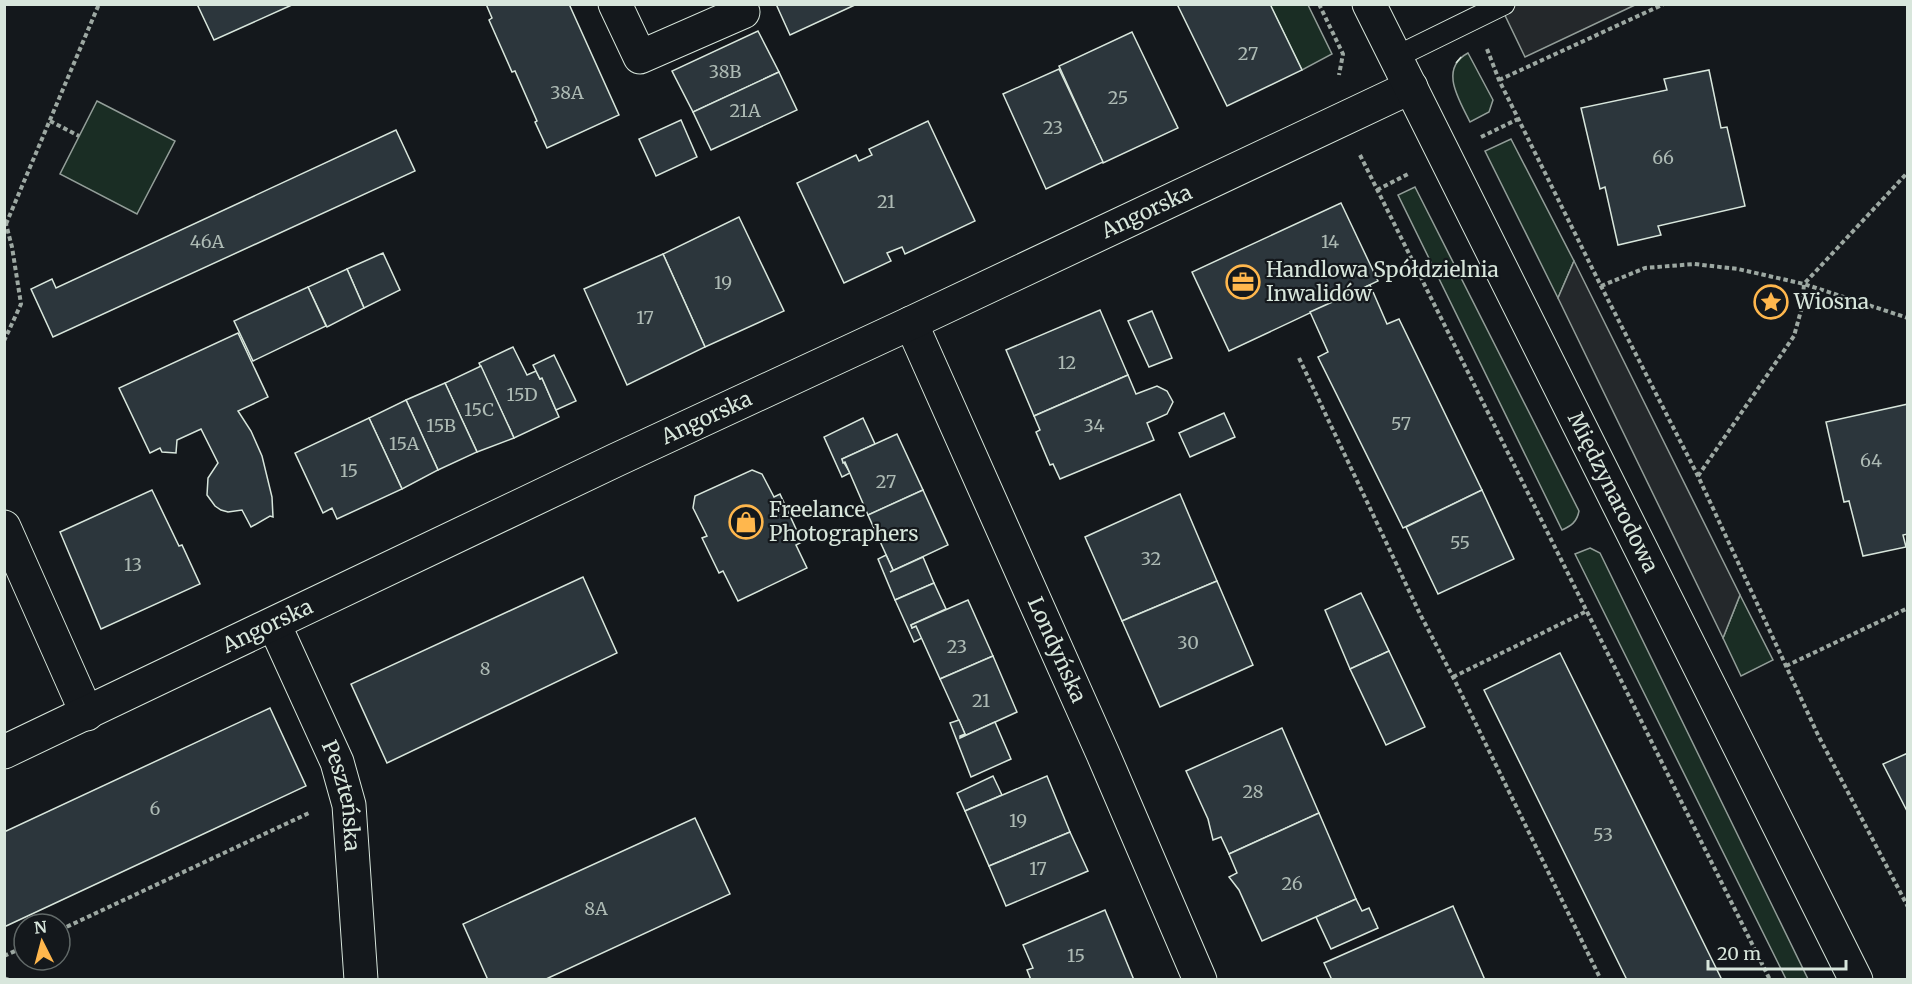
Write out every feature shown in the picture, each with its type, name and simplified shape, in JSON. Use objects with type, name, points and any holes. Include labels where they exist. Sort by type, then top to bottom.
[{"type":"street","points":[[615,4],[639,57],[743,12]]},
{"type":"street","name":"Międzynarodowa","points":[[1369,4],[1856,980]]},
{"type":"street","name":"Angorska","points":[[4,752],[616,460],[911,324],[1411,87]]},
{"type":"street","name":"Londyńska","points":[[911,324],[1098,743],[1200,980]]},
{"type":"street","points":[[4,527],[87,714]]},
{"type":"street","name":"Peszteńska","points":[[274,624],[337,762],[349,805],[361,980]]},
{"type":"lane","points":[[1396,57],[1503,4]]},
{"type":"path","points":[[4,341],[21,304],[12,247],[5,222],[99,4]]},
{"type":"path","points":[[1319,4],[1343,54],[1338,83]]},
{"type":"path","points":[[1499,81],[1664,4]]},
{"type":"path","points":[[1474,18],[1499,81],[1698,476],[1818,735],[1908,908]]},
{"type":"path","points":[[50,121],[79,136]]},
{"type":"path","points":[[1356,146],[1770,980]]},
{"type":"path","points":[[1698,476],[1794,336],[1802,307],[1804,284],[1908,172]]},
{"type":"path","points":[[4,244],[12,247]]},
{"type":"path","points":[[1601,286],[1645,268],[1694,264],[1738,269],[1804,284],[1908,318]]},
{"type":"path","points":[[1299,358],[1420,614],[1601,980]]},
{"type":"path","points":[[1786,666],[1908,608]]},
{"type":"path","points":[[1453,677],[1587,611]]},
{"type":"path","points":[[72,924],[318,809]]},
{"type":"path","points":[[4,978],[9,980]]},
{"type":"green space","points":[[1270,5],[1308,5],[1332,54],[1302,70]]},
{"type":"green space","points":[[1468,53],[1493,100],[1489,112],[1470,122],[1457,95],[1453,76],[1454,68],[1459,60]]},
{"type":"green space","points":[[97,101],[175,141],[137,214],[60,174]]},
{"type":"green space","points":[[1511,139],[1574,261],[1558,298],[1485,151]]},
{"type":"green space","points":[[1415,187],[1579,511],[1573,523],[1562,530],[1398,195]]},
{"type":"green space","points":[[1590,548],[1600,553],[1808,979],[1786,979],[1575,554]]},
{"type":"green space","points":[[1740,595],[1773,660],[1741,676],[1723,638]]},
{"type":"shaded area","points":[[1500,5],[1635,5],[1525,57]]},
{"type":"shaded area","points":[[1574,261],[1740,595],[1723,638],[1558,298]]},
{"type":"building","points":[[197,4],[294,4],[214,40]]},
{"type":"building","points":[[486,4],[569,4],[619,115],[547,148],[515,71],[512,72],[489,20],[492,18]]},
{"type":"building","points":[[776,4],[857,4],[790,35]]},
{"type":"building","points":[[1177,4],[1270,4],[1302,70],[1227,106]]},
{"type":"building","points":[[758,31],[779,72],[693,112],[672,71]]},
{"type":"building","points":[[1132,32],[1178,128],[1103,163],[1059,66]]},
{"type":"building","points":[[1059,69],[1103,162],[1046,189],[1003,94]]},
{"type":"building","points":[[1709,70],[1721,128],[1727,127],[1745,206],[1658,226],[1661,235],[1618,245],[1605,187],[1600,189],[1581,108],[1667,90],[1664,79]]},
{"type":"building","points":[[779,72],[797,110],[711,150],[693,112]]},
{"type":"building","points":[[681,120],[697,157],[656,176],[639,139]]},
{"type":"building","points":[[928,121],[975,221],[905,254],[902,247],[887,253],[891,261],[844,283],[797,183],[856,155],[859,161],[872,155],[869,149]]},
{"type":"building","points":[[396,130],[415,171],[53,337],[31,289],[52,279],[56,288]]},
{"type":"building","points":[[1341,203],[1378,281],[1229,351],[1192,272]]},
{"type":"building","points":[[739,217],[784,311],[705,347],[663,254]]},
{"type":"building","points":[[383,253],[400,290],[364,308],[347,269]]},
{"type":"building","points":[[663,254],[705,347],[627,385],[584,289]]},
{"type":"building","points":[[347,269],[364,308],[327,327],[308,287]]},
{"type":"building","points":[[1370,285],[1387,324],[1399,319],[1482,490],[1403,528],[1318,357],[1328,352],[1310,312]]},
{"type":"building","points":[[308,287],[326,326],[253,361],[234,321]]},
{"type":"building","points":[[1100,310],[1128,375],[1034,416],[1006,350]]},
{"type":"building","points":[[1152,311],[1172,358],[1149,367],[1128,321]]},
{"type":"building","points":[[238,333],[268,397],[238,411],[251,431],[262,456],[272,497],[273,517],[270,516],[251,527],[242,510],[228,512],[221,510],[207,495],[208,478],[218,463],[201,429],[177,440],[176,453],[162,452],[160,448],[150,453],[119,388]]},
{"type":"building","points":[[513,347],[527,375],[536,371],[540,379],[542,378],[559,417],[514,438],[479,363]]},
{"type":"building","points":[[554,355],[576,401],[556,410],[542,378],[540,379],[533,365]]},
{"type":"building","points":[[481,366],[514,438],[477,452],[445,383]]},
{"type":"building","points":[[1128,375],[1136,394],[1157,386],[1167,391],[1173,402],[1167,414],[1147,423],[1154,440],[1060,479],[1053,464],[1050,465],[1036,432],[1040,430],[1034,416]]},
{"type":"building","points":[[445,383],[477,452],[438,470],[406,400]]},
{"type":"building","points":[[406,400],[438,470],[402,489],[369,418]]},
{"type":"building","points":[[1908,404],[1908,534],[1903,535],[1906,547],[1863,556],[1849,501],[1844,502],[1826,422]]},
{"type":"building","points":[[1224,413],[1235,437],[1190,457],[1179,433]]},
{"type":"building","points":[[369,418],[402,489],[337,519],[332,508],[323,513],[295,453]]},
{"type":"building","points":[[863,418],[875,444],[842,459],[850,473],[842,477],[824,437]]},
{"type":"building","points":[[897,434],[923,490],[868,515],[842,459]]},
{"type":"building","name":"Freelance Photographers","points":[[752,470],[762,474],[774,497],[780,494],[802,542],[796,545],[807,568],[738,601],[723,571],[719,573],[702,538],[707,536],[693,508],[695,496]]},
{"type":"building","points":[[152,490],[200,584],[101,629],[60,532]]},
{"type":"building","points":[[923,490],[948,545],[890,572],[893,570],[868,515]]},
{"type":"building","points":[[1482,490],[1514,559],[1438,594],[1406,527]]},
{"type":"building","points":[[1180,494],[1217,581],[1122,621],[1085,537]]},
{"type":"building","points":[[886,555],[893,570],[890,572],[923,557],[934,583],[895,600],[878,559]]},
{"type":"building","points":[[583,577],[617,653],[387,763],[351,684]]},
{"type":"building","points":[[1217,581],[1253,665],[1160,707],[1122,621]]},
{"type":"building","points":[[934,583],[946,609],[911,625],[912,628],[916,626],[922,638],[914,642],[895,600]]},
{"type":"building","points":[[1361,593],[1389,651],[1350,669],[1325,610]]},
{"type":"building","points":[[968,600],[993,656],[940,679],[916,626],[912,628],[911,625]]},
{"type":"building","points":[[1389,651],[1425,727],[1386,745],[1350,669]]},
{"type":"building","points":[[1560,653],[1722,980],[1627,980],[1484,690]]},
{"type":"building","points":[[993,656],[1017,712],[960,738],[965,734],[940,679]]},
{"type":"building","points":[[270,708],[306,786],[36,912],[12,912],[12,923],[4,927],[4,832]]},
{"type":"building","points":[[959,720],[965,734],[960,738],[995,722],[1011,759],[971,777],[950,723]]},
{"type":"building","points":[[1282,728],[1319,813],[1229,854],[1221,837],[1213,840],[1208,819],[1186,771]]},
{"type":"building","points":[[1908,753],[1908,813],[1883,764]]},
{"type":"building","points":[[993,776],[1002,795],[965,811],[957,793]]},
{"type":"building","points":[[1047,776],[1070,832],[989,866],[965,811]]},
{"type":"building","points":[[1319,813],[1356,899],[1262,941],[1239,890],[1229,877],[1237,873],[1229,854]]},
{"type":"building","points":[[695,818],[730,894],[544,980],[488,980],[463,924]]},
{"type":"building","points":[[1070,832],[1088,871],[1006,906],[989,866]]},
{"type":"building","points":[[1356,899],[1362,911],[1369,908],[1378,928],[1331,949],[1316,917]]},
{"type":"building","points":[[1453,906],[1485,980],[1332,980],[1324,963]]},
{"type":"building","points":[[1105,910],[1134,980],[1031,980],[1027,970],[1033,968],[1023,945]]},
{"type":"fence","points":[[1456,63],[1462,56]]},
{"type":"place","name":"Handlowa Spółdzielnia Inwalidów","points":[[1243,282]]},
{"type":"place","name":"Wiosna","points":[[1771,302]]},
{"type":"place","name":"Freelance Photographers","points":[[746,522]]}]
